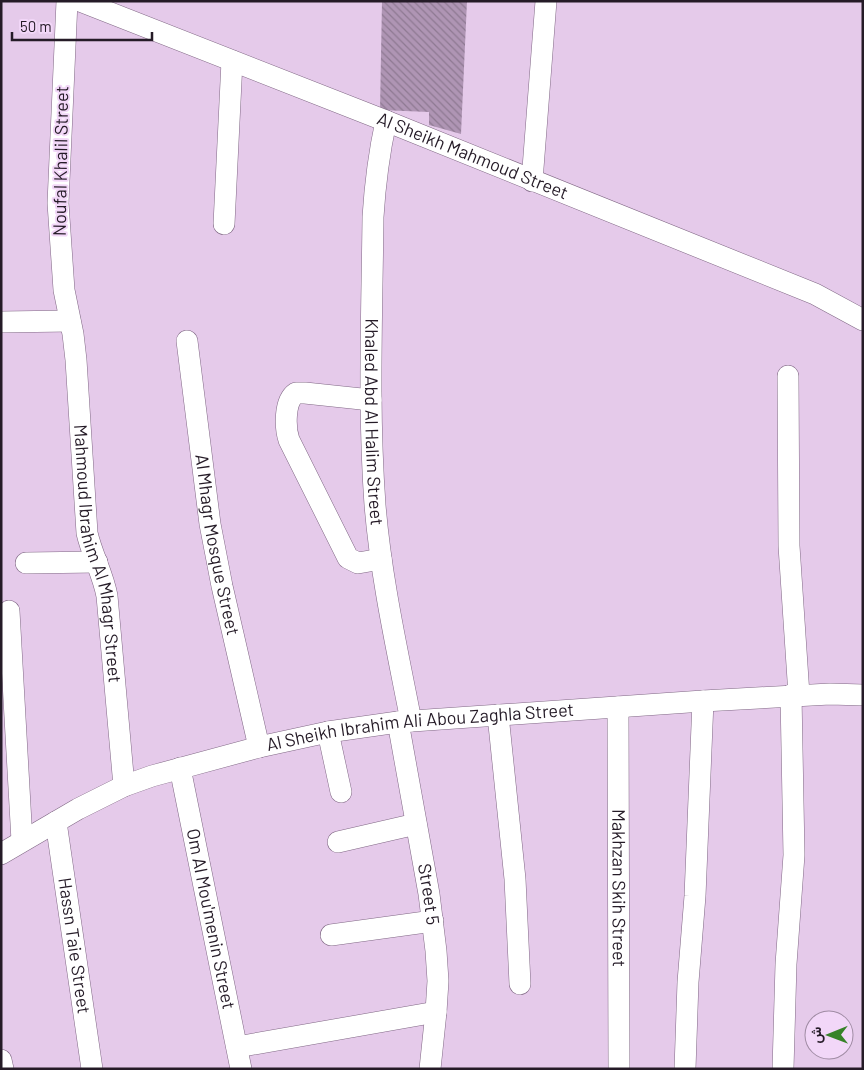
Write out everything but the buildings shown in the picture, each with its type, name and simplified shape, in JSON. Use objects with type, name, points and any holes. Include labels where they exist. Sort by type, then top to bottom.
[{"type":"street","name":"Noufal Khalil Street","points":[[67,1],[58,203],[65,300],[70,321]]},
{"type":"street","name":"Al Sheikh Mahmoud Street","points":[[80,1],[386,121],[815,294],[863,320]]},
{"type":"street","points":[[532,181],[546,1]]},
{"type":"street","points":[[224,224],[232,61]]},
{"type":"street","name":"Khaled Abd Al Halim Street","points":[[386,121],[374,185],[373,462],[381,559],[404,721]]},
{"type":"street","points":[[1,322],[70,321]]},
{"type":"street","name":"Mahmoud Ibrahim Al Mhagr Street","points":[[70,321],[75,353],[87,533],[101,572],[106,596],[124,786]]},
{"type":"street","name":"Al Mhagr Mosque Street","points":[[187,341],[210,524],[222,586],[259,747]]},
{"type":"street","points":[[783,1069],[786,964],[794,855],[795,695],[790,546],[788,376]]},
{"type":"street","points":[[372,400],[296,393],[290,400],[286,426],[290,440],[348,558],[358,563],[381,559]]},
{"type":"street","points":[[26,563],[97,562]]},
{"type":"street","points":[[10,611],[22,842]]},
{"type":"street","name":"Al Sheikh Ibrahim Ali Abou Zaghla Street","points":[[1,854],[100,797],[124,786],[180,768],[259,747],[328,732],[404,721],[795,695],[863,695]]},
{"type":"street","points":[[685,1069],[686,1015],[695,896],[703,701]]},
{"type":"street","name":"Makhzan Skih Street","points":[[618,707],[619,1069]]},
{"type":"street","points":[[498,715],[515,879],[520,984]]},
{"type":"street","name":"Street 5","points":[[404,721],[416,824],[433,921],[438,981],[430,1069]]},
{"type":"street","points":[[328,732],[341,792]]},
{"type":"street","name":"Om Al Mou'menin Street","points":[[180,768],[241,1069]]},
{"type":"street","name":"Hassn Taie Street","points":[[56,822],[92,1069]]},
{"type":"street","points":[[338,842],[416,824]]},
{"type":"street","points":[[331,935],[433,921]]},
{"type":"street","points":[[237,1047],[436,1012]]},
{"type":"street","points":[[1,1060],[3,1069]]}]
